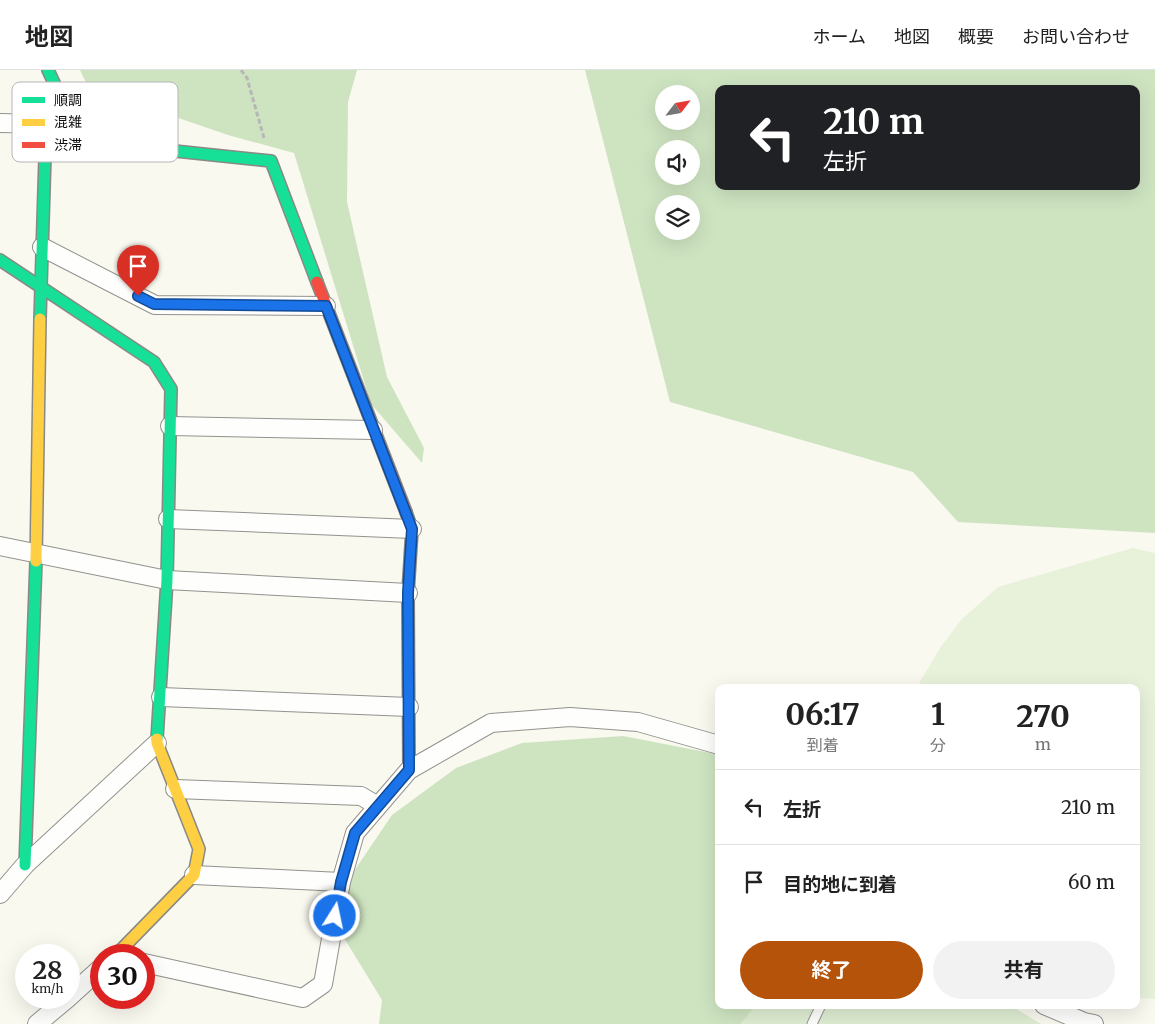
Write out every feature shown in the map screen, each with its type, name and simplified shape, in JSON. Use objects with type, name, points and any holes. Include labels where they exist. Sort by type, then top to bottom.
[{"type":"street","points":[[48,70],[53,82]]},
{"type":"street","points":[[178,151],[271,161],[412,529],[408,593],[409,770]]},
{"type":"street","points":[[25,866],[36,554],[45,162]]},
{"type":"street","points":[[42,247],[154,304],[326,306]]},
{"type":"street","points":[[0,260],[154,362],[170,389],[167,580],[157,743],[198,849],[194,875],[127,944]]},
{"type":"street","points":[[170,426],[373,430]]},
{"type":"street","points":[[168,520],[412,529]]},
{"type":"street","points":[[0,546],[167,580],[408,593]]},
{"type":"street","points":[[161,697],[409,706]]},
{"type":"street","points":[[155,965],[303,998],[323,984],[341,882],[355,833],[409,770],[491,723],[570,717],[638,722],[715,744]]},
{"type":"street","points":[[0,894],[25,866],[157,743]]},
{"type":"street","points":[[175,789],[361,796],[378,806]]},
{"type":"street","points":[[194,875],[341,882]]},
{"type":"street","points":[[80,986],[90,978]]},
{"type":"street","points":[[37,1024],[54,1009]]},
{"type":"street","points":[[1053,1009],[1084,1022],[1094,1024]]},
{"type":"lane","points":[[812,1024],[819,1009]]},
{"type":"path","points":[[241,70],[247,78],[271,161]]},
{"type":"green space","points":[[80,70],[357,70],[348,102],[347,202],[387,377],[424,448],[422,463],[371,404],[294,153],[228,135],[178,118],[178,82],[86,82]]},
{"type":"green space","points":[[585,70],[1155,70],[1155,533],[958,522],[913,472],[670,402]]},
{"type":"green space","points":[[1133,548],[1155,553],[1155,999],[1140,998],[1140,684],[919,684],[940,648],[961,620],[998,587]]},
{"type":"green space","points":[[623,736],[715,754],[715,1009],[753,1009],[740,1024],[379,1024],[382,1000],[344,938],[350,877],[392,815],[456,768],[522,743]]},
{"type":"green space","points":[[716,1009],[1017,1009],[1041,1024],[707,1024]]},
{"type":"traffic: fast","points":[[48,70],[54,82]]},
{"type":"traffic: fast","points":[[178,151],[271,161],[317,282]]},
{"type":"traffic: fast","points":[[40,319],[45,162]]},
{"type":"traffic: fast","points":[[0,260],[154,362],[171,389],[167,580],[157,739]]},
{"type":"traffic: fast","points":[[406,512],[412,529],[408,593],[409,770]]},
{"type":"traffic: fast","points":[[25,865],[36,561]]},
{"type":"traffic: slow","points":[[36,561],[40,319]]},
{"type":"traffic: slow","points":[[127,944],[194,875],[199,849],[157,739]]},
{"type":"traffic: jam","points":[[317,282],[406,512]]},
{"type":"route","points":[[138,296],[154,304],[326,306],[412,529],[408,593],[409,770],[355,833],[341,882],[335,916]]}]
